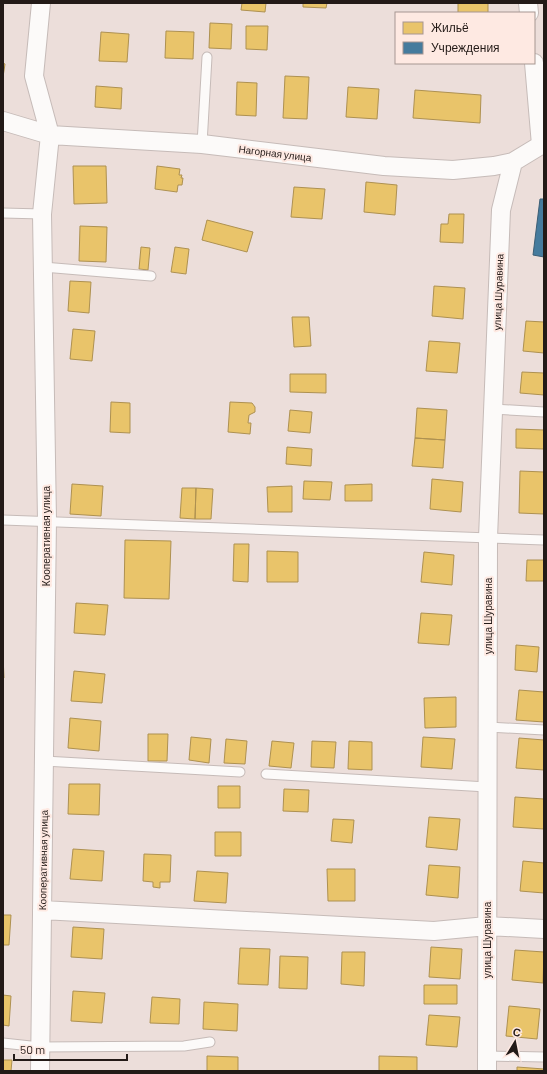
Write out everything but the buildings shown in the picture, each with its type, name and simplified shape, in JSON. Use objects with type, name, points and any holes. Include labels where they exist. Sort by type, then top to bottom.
[{"type":"street","name":"Кооперативная улица","points":[[40,1071],[47,520],[42,214],[50,135],[34,76],[41,3]]},
{"type":"street","points":[[534,64],[542,145]]},
{"type":"street","name":"Нагорная улица","points":[[3,121],[50,135],[202,144],[392,166],[453,170],[494,166],[513,162],[542,145]]},
{"type":"street","name":"улица Шуравина","points":[[487,1064],[488,538],[501,210],[513,162]]},
{"type":"street","points":[[42,910],[434,931],[487,926],[544,929]]},
{"type":"lane","points":[[202,144],[207,57]]},
{"type":"lane","points":[[3,213],[42,214]]},
{"type":"lane","points":[[43,267],[151,276]]},
{"type":"lane","points":[[493,409],[544,412]]},
{"type":"lane","points":[[3,520],[47,520],[544,540]]},
{"type":"lane","points":[[488,727],[544,730]]},
{"type":"lane","points":[[44,761],[240,772]]},
{"type":"lane","points":[[266,774],[487,787]]},
{"type":"lane","points":[[3,1044],[40,1047],[184,1046],[210,1042]]},
{"type":"lane","points":[[487,1064],[544,1057]]}]
